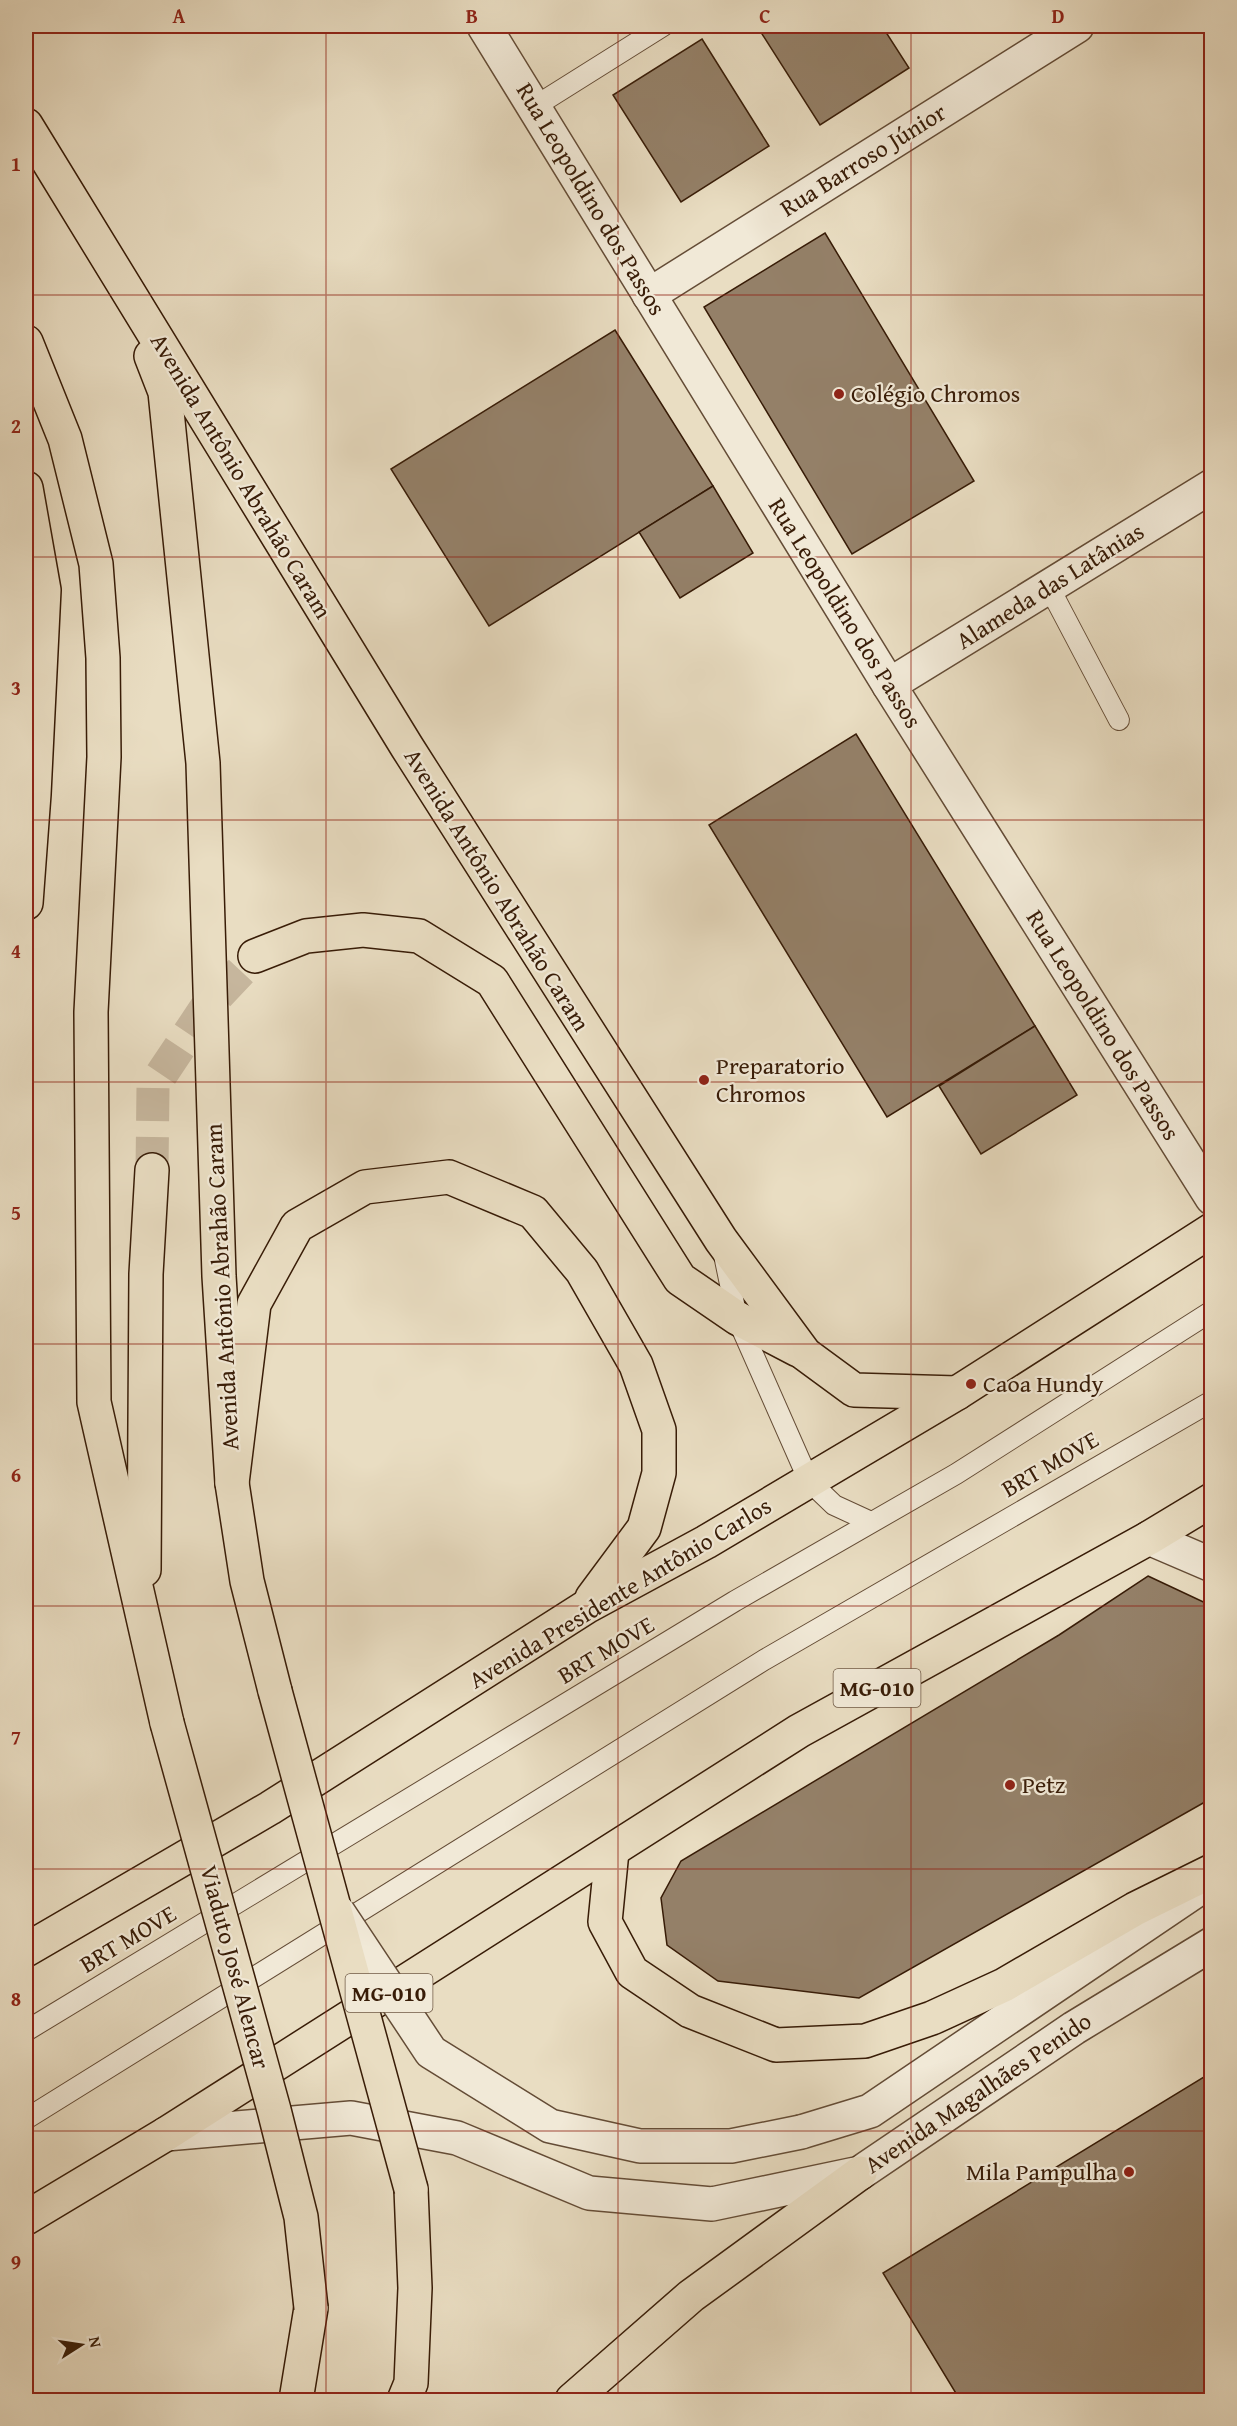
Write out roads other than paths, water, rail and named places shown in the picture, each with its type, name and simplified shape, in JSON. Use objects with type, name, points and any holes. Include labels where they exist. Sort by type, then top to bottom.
[{"type":"main road","name":"Avenida Antônio Abrahão Caram","points":[[26,125],[407,747],[721,1240],[806,1354],[854,1390],[957,1393]]},
{"type":"main road","name":"Avenida Antônio Abrahão Caram","points":[[119,276],[165,392],[202,752],[219,1276],[232,1483],[247,1581],[334,1906]]},
{"type":"main road","points":[[26,342],[65,439],[96,564],[103,658],[104,756],[91,1012],[94,1402],[144,1629]]},
{"type":"main road","points":[[26,488],[44,590],[26,903]]},
{"type":"main road","points":[[255,956],[306,936],[363,930],[419,936],[492,981],[680,1279],[737,1318],[806,1354]]},
{"type":"main road","points":[[144,1629],[146,1274],[152,1170]]},
{"type":"main road","points":[[232,1483],[255,1304],[297,1226],[365,1187],[449,1177],[533,1212],[582,1271],[636,1365],[659,1430],[659,1473],[644,1528],[586,1607]]},
{"type":"main road","name":"Avenida Presidente Antônio Carlos","points":[[26,1950],[270,1808],[586,1607],[706,1542],[957,1393],[1212,1230]]},
{"type":"main road","name":"MG-010","points":[[30,2218],[800,1731],[1149,1538],[1212,1500]]},
{"type":"main road","name":"Viaduto José Alencar","points":[[144,1629],[167,1723],[301,2217],[311,2308],[296,2400]]},
{"type":"main road","points":[[612,1851],[605,1922],[632,1972],[690,2010],[776,2045],[866,2041],[932,2018],[1004,1985],[1135,1909],[1212,1870]]},
{"type":"main road","points":[[334,1906],[411,2189],[415,2288],[411,2383],[404,2400]]},
{"type":"main road","points":[[572,2400],[691,2296],[860,2173]]},
{"type":"street","name":"Rua Leopoldino dos Passos","points":[[484,26],[889,685],[1212,1198]]},
{"type":"street","name":"Rua Barroso Júnior","points":[[649,296],[1077,26]]},
{"type":"street","name":"Alameda das Latânias","points":[[889,685],[1212,486]]},
{"type":"street","points":[[1149,1538],[1212,1565]]},
{"type":"street","name":"Avenida Magalhães Penido","points":[[334,1906],[431,2052],[550,2126],[640,2146],[731,2146],[801,2132],[870,2111],[1212,1880]]},
{"type":"street","name":"Avenida Magalhães Penido","points":[[166,2134],[351,2118],[457,2138],[589,2193],[712,2204],[860,2173],[1074,2028],[1212,1944]]},
{"type":"lane","points":[[534,107],[663,26]]},
{"type":"lane","points":[[1049,586],[1119,720]]},
{"type":"lane","points":[[721,1240],[737,1318],[809,1481],[834,1505],[871,1522]]},
{"type":"lane","name":"BRT MOVE","points":[[26,2031],[735,1601],[956,1474],[1212,1311]]},
{"type":"lane","name":"BRT MOVE","points":[[26,2119],[764,1660],[1212,1401]]},
{"type":"tunnel","points":[[152,1170],[153,1087],[205,1009],[255,956]]},
{"type":"place","name":"Colégio Chromos","points":[[839,394]]},
{"type":"place","name":"Preparatorio Chromos","points":[[704,1080]]},
{"type":"place","name":"Caoa Hundy","points":[[971,1384]]},
{"type":"place","name":"Petz","points":[[1010,1785]]},
{"type":"place","name":"Mila Pampulha","points":[[1129,2172]]}]
